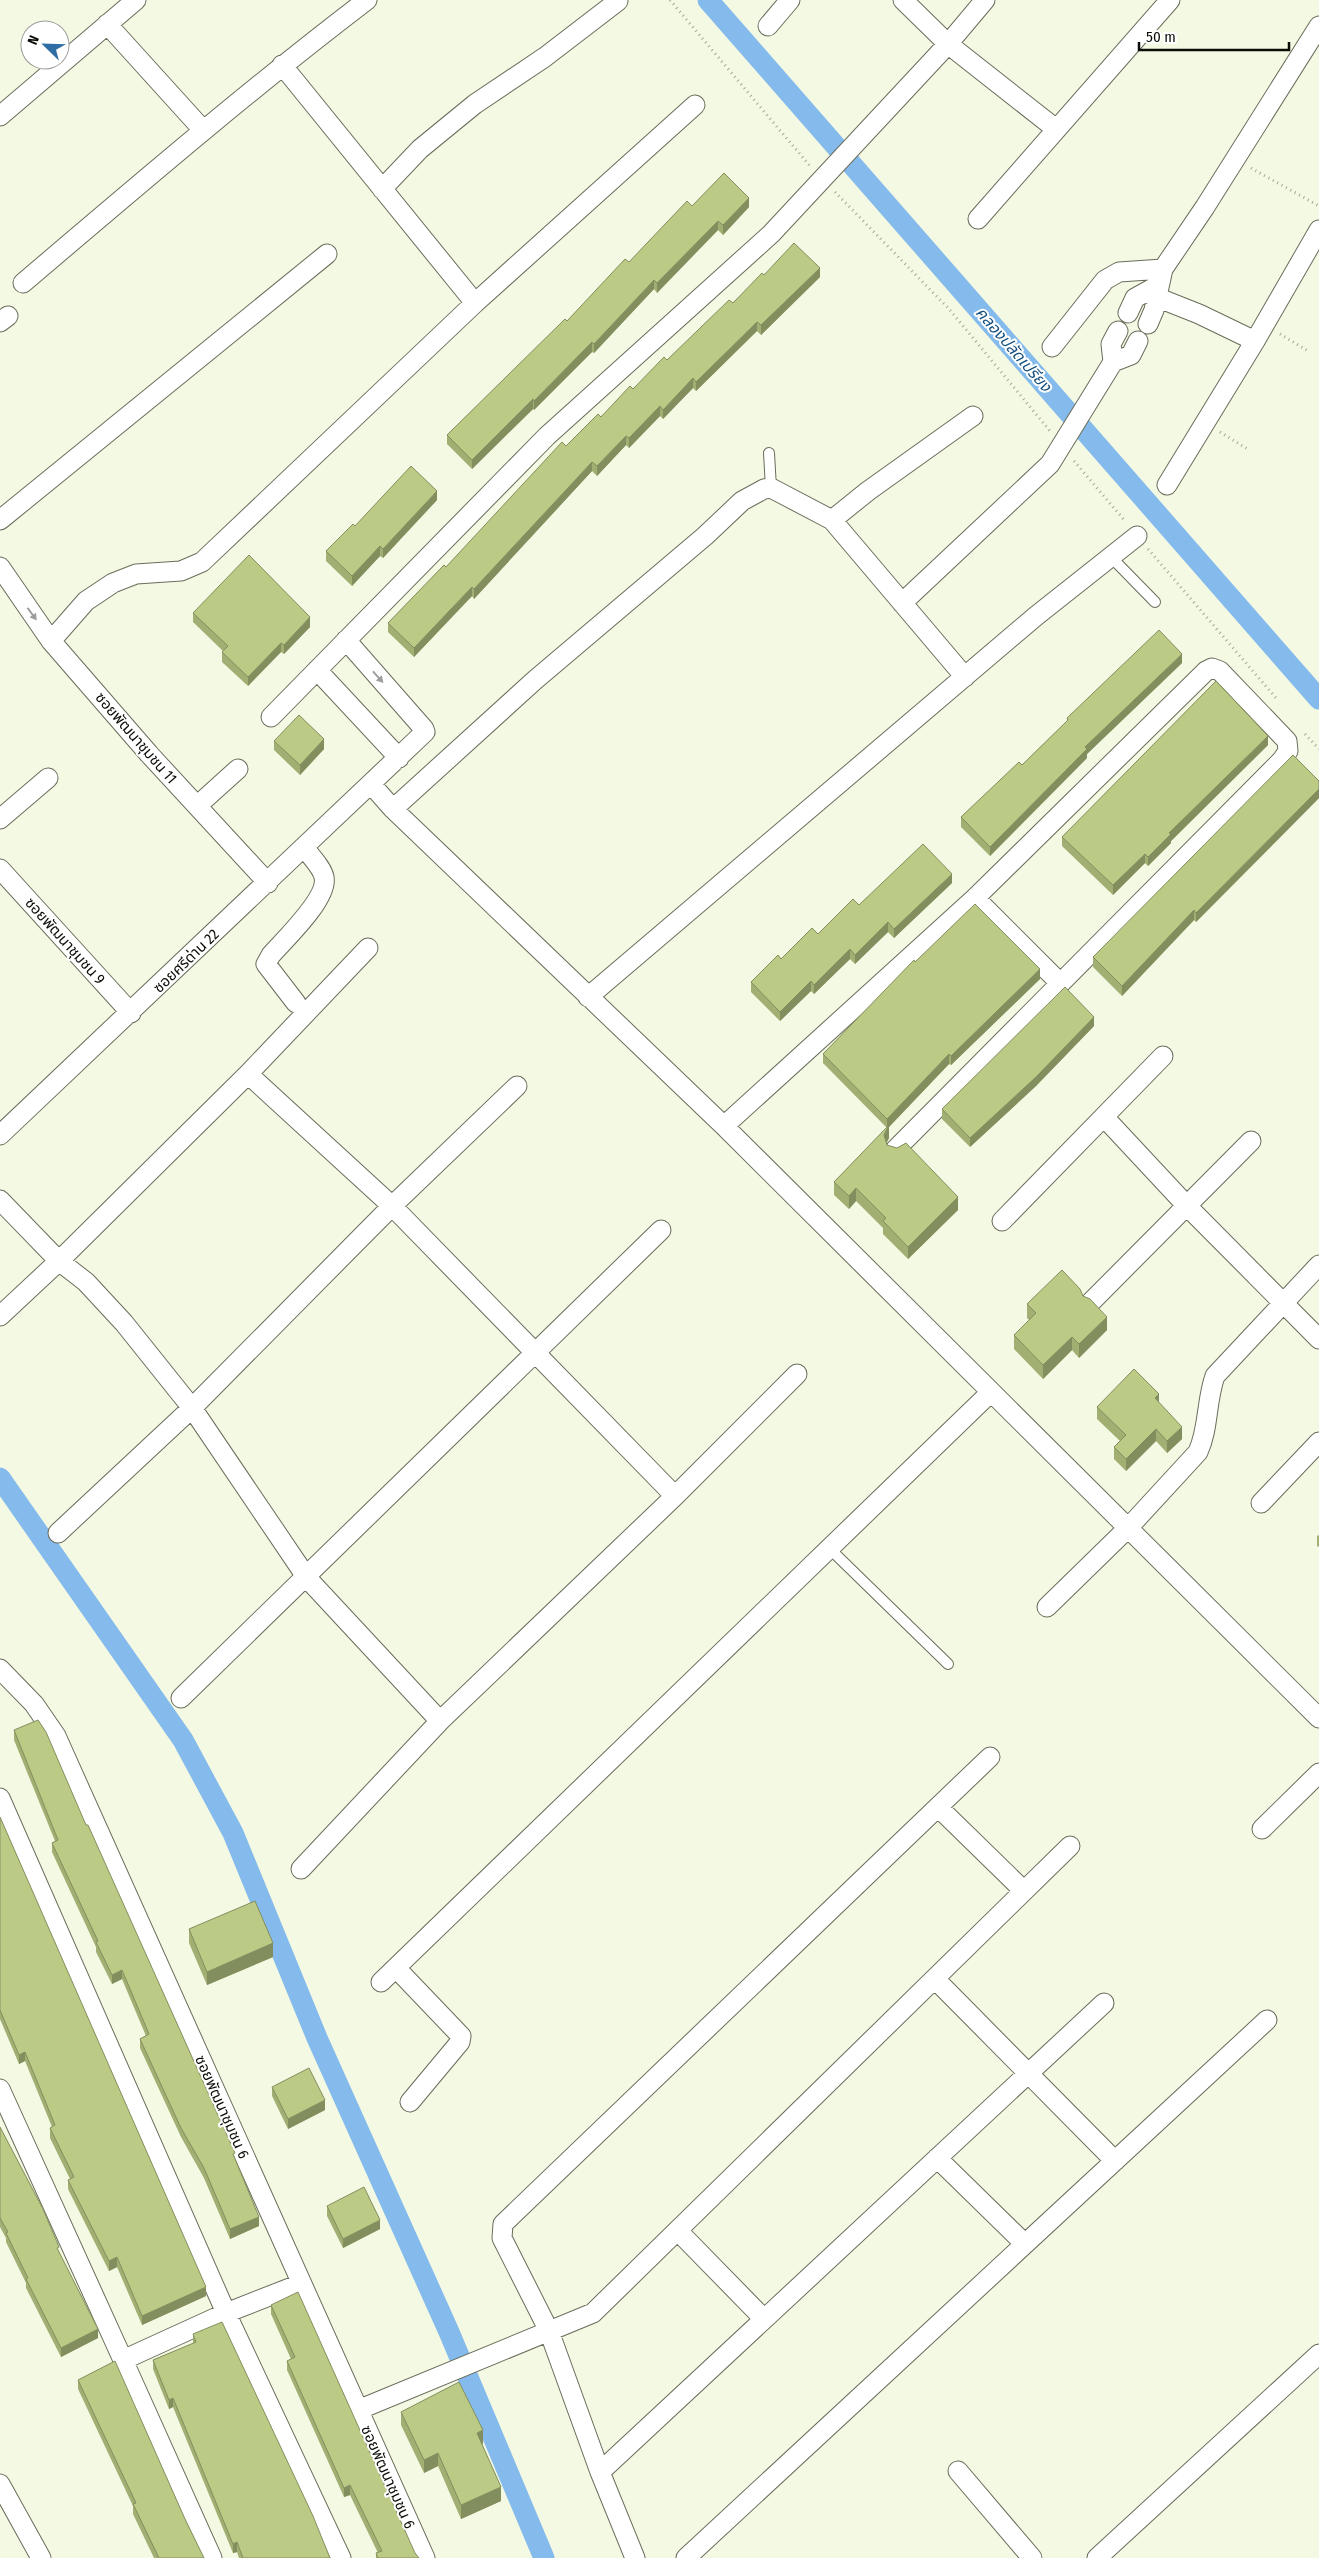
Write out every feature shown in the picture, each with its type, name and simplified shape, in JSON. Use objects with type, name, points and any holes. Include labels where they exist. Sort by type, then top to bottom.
[{"type":"street","points":[[0,116],[136,0]]},
{"type":"street","points":[[23,283],[282,65],[367,0]]},
{"type":"street","points":[[768,26],[790,0]]},
{"type":"street","points":[[903,0],[948,44],[1056,129]]},
{"type":"street","points":[[271,717],[546,436],[771,234],[815,177],[855,142],[948,44],[985,0]]},
{"type":"street","points":[[978,219],[1170,0]]},
{"type":"street","points":[[382,189],[420,149],[475,104],[545,57],[618,1]]},
{"type":"street","points":[[107,24],[203,130]]},
{"type":"street","points":[[1148,324],[1154,310],[1156,286],[1319,26]]},
{"type":"street","points":[[282,65],[475,303]]},
{"type":"street","points":[[51,640],[86,601],[113,583],[136,574],[181,571],[202,562],[475,303],[695,105]]},
{"type":"street","points":[[1167,485],[1255,341],[1319,230]]},
{"type":"street","points":[[0,520],[327,254]]},
{"type":"street","points":[[1052,347],[1105,280],[1120,272],[1156,286],[1199,314],[1255,341]]},
{"type":"street","points":[[1128,313],[1136,298],[1156,286]]},
{"type":"street","points":[[902,603],[1050,464],[1112,362],[1111,344],[1118,331]]},
{"type":"street","points":[[1112,362],[1131,355],[1138,341]]},
{"type":"street","points":[[832,520],[868,491],[973,416]]},
{"type":"street","points":[[393,809],[535,680],[705,536],[742,501],[764,489],[771,488],[832,520],[965,677]]},
{"type":"street","points":[[588,997],[965,677],[1137,536]]},
{"type":"street","name":"ซอยพัฒนาชุมชน 11","points":[[0,566],[6,593],[51,640],[197,806],[268,883]]},
{"type":"street","name":"ซอยศรีด่าน 22","points":[[0,1135],[131,1013],[425,732],[346,640]]},
{"type":"street","points":[[724,1126],[975,898],[1206,671],[1212,668],[1220,671],[1286,741],[1288,750],[1282,760],[895,1150]]},
{"type":"street","points":[[317,670],[399,758]]},
{"type":"street","points":[[197,806],[238,769]]},
{"type":"street","points":[[0,819],[48,778]]},
{"type":"street","points":[[371,784],[393,809],[724,1126],[1319,1718]]},
{"type":"street","points":[[296,1003],[266,964],[271,955],[315,905],[324,888],[324,876],[305,848]]},
{"type":"street","name":"ซอยพัฒนาชุมชน 9","points":[[0,869],[131,1013]]},
{"type":"street","points":[[975,898],[1060,984]]},
{"type":"street","points":[[0,1316],[59,1261],[248,1074],[368,948]]},
{"type":"street","points":[[1002,1221],[1163,1056]]},
{"type":"street","points":[[248,1074],[392,1206],[675,1496]]},
{"type":"street","points":[[58,1533],[192,1408],[392,1206],[517,1086]]},
{"type":"street","points":[[1104,1117],[1188,1206],[1319,1339]]},
{"type":"street","points":[[1090,1302],[1252,1141]]},
{"type":"street","points":[[0,1200],[59,1261],[86,1282],[124,1323],[192,1408],[307,1578],[440,1721]]},
{"type":"street","points":[[181,1698],[307,1578],[535,1351],[661,1230]]},
{"type":"street","points":[[1048,1606],[1129,1527],[1198,1452],[1204,1439],[1209,1391],[1214,1376],[1319,1265]]},
{"type":"street","points":[[301,1869],[440,1721],[675,1496],[797,1374]]},
{"type":"street","points":[[381,1982],[991,1392]]},
{"type":"street","points":[[1260,1504],[1319,1442]]},
{"type":"street","name":"ซอยพัฒนาชุมชน 6","points":[[0,1669],[34,1704],[56,1736],[300,2284],[425,2558]]},
{"type":"street","points":[[635,2558],[600,2472],[548,2331],[502,2238],[503,2224],[990,1757]]},
{"type":"street","points":[[1262,1829],[1319,1773]]},
{"type":"street","points":[[0,1798],[226,2313],[341,2558]]},
{"type":"street","points":[[938,1807],[1024,1891]]},
{"type":"street","points":[[358,2410],[593,2313],[1070,1846]]},
{"type":"street","points":[[396,1968],[461,2036],[460,2042],[410,2102]]},
{"type":"street","points":[[935,1979],[1115,2161]]},
{"type":"street","points":[[600,2472],[1104,2002]]},
{"type":"street","points":[[686,2558],[1267,2020]]},
{"type":"street","points":[[0,2089],[212,2558]]},
{"type":"street","points":[[937,2158],[1026,2244]]},
{"type":"street","points":[[678,2231],[764,2319]]},
{"type":"street","points":[[123,2360],[226,2313],[300,2284]]},
{"type":"street","points":[[1097,2558],[1319,2354]]},
{"type":"street","points":[[958,2471],[1032,2558]]},
{"type":"street","points":[[0,2484],[41,2558]]},
{"type":"lane","points":[[769,453],[771,488]]},
{"type":"lane","points":[[1111,557],[1155,602]]},
{"type":"lane","points":[[829,1548],[948,1664]]},
{"type":"path","points":[[670,0],[815,177]]},
{"type":"path","points":[[1235,159],[1319,206]]},
{"type":"path","points":[[834,191],[949,309],[1055,437]]},
{"type":"path","points":[[1265,324],[1308,351]]},
{"type":"path","points":[[1205,422],[1249,450]]},
{"type":"path","points":[[1072,458],[1278,701]]},
{"type":"path","points":[[1302,730],[1319,749]]},
{"type":"building","points":[[724,173],[749,198],[723,225],[718,221],[657,283],[654,280],[594,344],[592,342],[472,460],[447,435],[565,319],[567,321],[625,259],[629,262],[687,201],[692,206]]},
{"type":"building","points":[[794,243],[820,268],[761,325],[757,322],[696,382],[693,378],[663,410],[660,406],[629,438],[626,436],[597,466],[592,462],[474,589],[472,587],[414,648],[388,623],[444,565],[446,567],[562,442],[566,446],[598,414],[601,417],[630,386],[633,389],[664,357],[667,360],[729,300],[733,303],[762,273],[764,275]]},
{"type":"building","points":[[411,466],[437,491],[383,549],[380,546],[352,576],[326,551],[353,524],[355,526]]},
{"type":"building","points":[[249,555],[310,617],[284,645],[281,643],[248,677],[222,652],[228,646],[193,613]]},
{"type":"building","points":[[1159,630],[1182,654],[1085,747],[1087,749],[990,847],[961,817],[1019,762],[1022,765],[1068,720],[1067,718]]},
{"type":"building","points":[[1216,681],[1268,736],[1169,833],[1171,834],[1148,857],[1145,854],[1113,885],[1062,837]]},
{"type":"building","points":[[299,715],[324,739],[300,765],[274,741]]},
{"type":"building","points":[[1293,755],[1319,781],[1319,789],[1196,913],[1194,910],[1122,986],[1093,957]]},
{"type":"building","points":[[923,844],[952,874],[894,929],[888,922],[855,955],[850,949],[814,985],[811,981],[780,1012],[751,982],[778,955],[781,959],[812,928],[818,934],[853,899],[859,905]]},
{"type":"building","points":[[975,904],[1040,969],[951,1056],[949,1054],[887,1119],[823,1054],[914,960],[915,962]]},
{"type":"building","points":[[1065,987],[1094,1017],[1036,1077],[970,1138],[942,1109]]},
{"type":"building","points":[[889,1125],[884,1135],[887,1145],[897,1148],[906,1143],[958,1197],[908,1247],[883,1221],[886,1218],[856,1188],[849,1196],[834,1182]]},
{"type":"building","points":[[1062,1270],[1080,1289],[1083,1296],[1090,1299],[1107,1317],[1079,1344],[1072,1337],[1043,1365],[1014,1335],[1036,1313],[1027,1304]]},
{"type":"building","points":[[1134,1369],[1159,1394],[1155,1398],[1182,1427],[1167,1441],[1156,1429],[1126,1459],[1114,1447],[1126,1435],[1097,1407]]},
{"type":"building","points":[[38,1720],[46,1732],[86,1825],[88,1825],[235,2153],[233,2154],[259,2217],[230,2229],[204,2168],[181,2128],[140,2039],[149,2034],[122,1970],[112,1975],[52,1843],[58,1840],[14,1730]]},
{"type":"building","points":[[0,1817],[206,2287],[142,2316],[117,2257],[109,2261],[68,2180],[74,2177],[50,2128],[55,2125],[25,2052],[19,2055],[0,2010]]},
{"type":"building","points":[[255,1901],[273,1943],[207,1972],[189,1929]]},
{"type":"building","points":[[309,2068],[325,2100],[288,2119],[272,2087]]},
{"type":"building","points":[[0,2127],[43,2209],[59,2247],[57,2248],[98,2329],[61,2348],[26,2279],[28,2278],[0,2218]]},
{"type":"building","points":[[364,2187],[380,2220],[343,2239],[327,2206]]},
{"type":"building","points":[[298,2292],[415,2553],[419,2558],[378,2558],[376,2553],[382,2551],[350,2485],[344,2488],[287,2361],[295,2357],[271,2305]]},
{"type":"building","points":[[222,2322],[313,2516],[330,2558],[243,2558],[237,2542],[233,2544],[173,2398],[169,2400],[153,2360],[196,2342],[193,2334]]},
{"type":"building","points":[[115,2361],[204,2558],[159,2558],[133,2504],[136,2503],[78,2380]]},
{"type":"building","points":[[459,2382],[483,2430],[477,2433],[501,2487],[461,2505],[438,2453],[424,2460],[401,2412]]},
{"type":"waterway","name":"คลองปลัดเปรียง","points":[[708,0],[1319,699]]},
{"type":"waterway","points":[[0,1478],[183,1740],[233,1833],[317,2038],[449,2332],[544,2558]]}]
